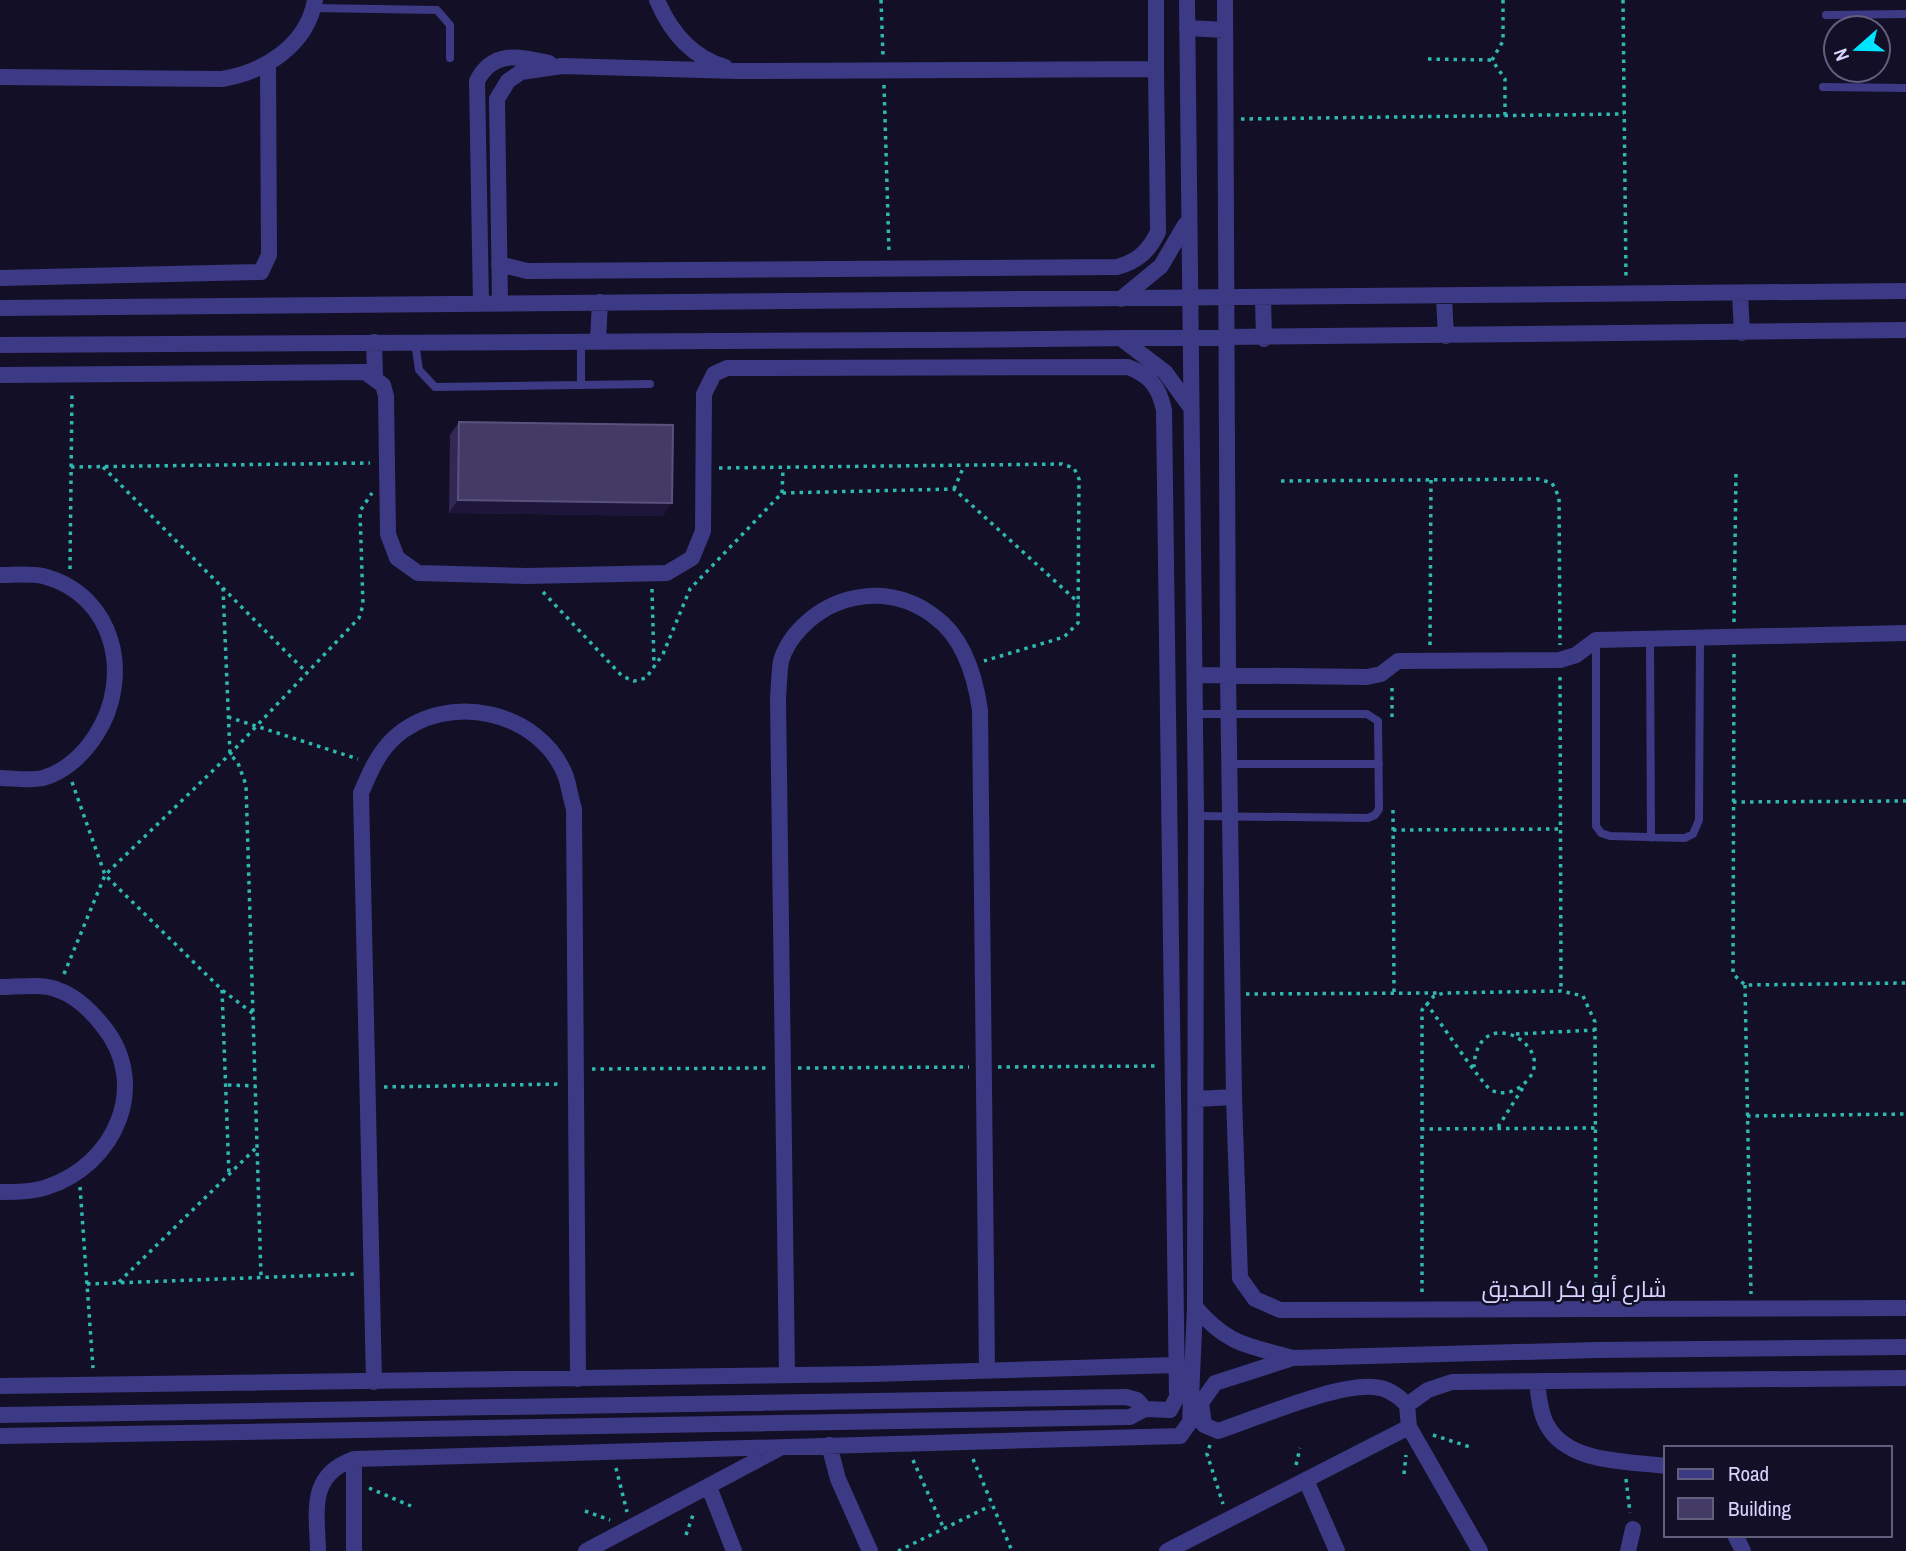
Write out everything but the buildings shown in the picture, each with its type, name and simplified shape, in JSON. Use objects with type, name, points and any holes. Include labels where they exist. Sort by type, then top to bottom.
[{"type":"street","points":[[657,0],[678,37],[696,53],[716,64],[738,71]]},
{"type":"street","points":[[499,264],[527,271],[1117,267],[1138,259],[1158,232],[1156,0]]},
{"type":"street","points":[[318,1551],[317,1499],[320,1485],[328,1473],[354,1459],[1180,1436],[1190,1422],[1195,1307],[1196,816],[1186,0]]},
{"type":"street","points":[[1196,1099],[1234,1097],[1225,340],[1225,0]]},
{"type":"street","points":[[0,77],[222,79],[242,76],[268,64],[293,43],[314,4]]},
{"type":"street","points":[[1187,28],[1225,30]]},
{"type":"street","points":[[481,303],[477,81],[487,66],[503,57],[523,57],[562,66]]},
{"type":"street","points":[[0,278],[261,272],[269,255],[268,64]]},
{"type":"street","points":[[500,303],[498,99],[508,81],[521,72],[562,66],[738,71],[1156,69]]},
{"type":"street","points":[[1120,299],[1142,285],[1161,266],[1172,252],[1187,220]]},
{"type":"street","points":[[0,308],[1444,298],[1906,291]]},
{"type":"street","points":[[1740,294],[1742,333]]},
{"type":"street","points":[[1444,298],[1446,336]]},
{"type":"street","points":[[1263,299],[1264,340]]},
{"type":"street","points":[[598,340],[600,302]]},
{"type":"street","points":[[0,345],[581,340],[1264,340],[1906,330]]},
{"type":"street","points":[[1123,340],[1165,372],[1189,405]]},
{"type":"street","points":[[374,342],[375,376]]},
{"type":"street","points":[[0,375],[365,372],[375,376],[383,385],[386,396],[387,534],[392,550],[409,569],[433,574],[527,576],[667,573],[681,568],[692,558],[703,531],[704,394],[714,374],[727,368],[1128,367],[1142,372],[1153,382],[1164,410],[1176,1365],[1174,1406],[1165,1411],[1145,1409],[1130,1418],[0,1436]]},
{"type":"street","points":[[0,575],[40,575],[70,588],[95,612],[104,626],[114,650],[117,675],[113,701],[103,724],[88,748],[67,767],[42,778],[0,778]]},
{"type":"street","points":[[787,1373],[778,699],[781,659],[794,636],[812,616],[835,603],[861,596],[888,596],[913,604],[936,617],[954,637],[970,665],[980,710],[987,1369]]},
{"type":"street","points":[[1195,675],[1367,677],[1381,674],[1398,661],[1560,660],[1576,655],[1596,640],[1906,633]]},
{"type":"street","points":[[374,1382],[362,793],[373,763],[395,737],[423,719],[456,710],[490,713],[521,725],[547,747],[565,776],[574,809],[578,1379]]},
{"type":"street","points":[[0,987],[58,989],[94,1015],[117,1045],[127,1079],[126,1097],[106,1147],[79,1171],[46,1188],[0,1192]]},
{"type":"street","name":"شارع أبو بكر الصديق","points":[[1234,1097],[1240,1278],[1248,1292],[1266,1306],[1280,1310],[1422,1312],[1906,1308]]},
{"type":"street","points":[[1195,1307],[1225,1337],[1245,1346],[1293,1358]]},
{"type":"street","points":[[1480,1551],[1409,1427],[1407,1405],[1385,1389],[1368,1387],[1320,1397],[1218,1431],[1208,1428],[1201,1417],[1201,1403],[1207,1390],[1228,1377],[1293,1358],[1597,1350],[1906,1347]]},
{"type":"street","points":[[0,1386],[578,1379],[787,1373],[872,1374],[1176,1365]]},
{"type":"street","points":[[872,1374],[872,1401]]},
{"type":"street","points":[[1407,1405],[1428,1390],[1452,1382],[1906,1378]]},
{"type":"street","points":[[303,1409],[304,1382]]},
{"type":"street","points":[[1537,1383],[1546,1424],[1558,1440],[1573,1450],[1664,1466]]},
{"type":"street","points":[[0,1415],[1126,1397],[1137,1400],[1145,1409]]},
{"type":"street","points":[[597,1405],[597,1426]]},
{"type":"street","points":[[1167,1551],[1409,1427]]},
{"type":"street","points":[[829,1445],[838,1479],[870,1551]]},
{"type":"street","points":[[586,1551],[782,1447]]},
{"type":"street","points":[[354,1459],[355,1551]]},
{"type":"street","points":[[1306,1480],[1337,1551]]},
{"type":"street","points":[[709,1488],[734,1551]]},
{"type":"street","points":[[1628,1551],[1633,1528]]},
{"type":"lane","points":[[314,4],[437,10],[450,25],[450,58]]},
{"type":"lane","points":[[1823,87],[1906,88]]},
{"type":"lane","points":[[581,340],[581,385]]},
{"type":"lane","points":[[415,342],[419,370],[435,387],[650,384]]},
{"type":"lane","points":[[1596,640],[1595,826],[1601,833],[1610,836],[1685,838],[1698,828],[1700,638]]},
{"type":"lane","points":[[1650,639],[1651,838]]},
{"type":"lane","points":[[1195,714],[1359,713],[1374,716],[1378,721],[1379,764],[1379,809],[1375,816],[1360,819],[1196,816]]},
{"type":"lane","points":[[1229,764],[1379,764]]},
{"type":"path","points":[[881,0],[890,268]]},
{"type":"path","points":[[1492,60],[1503,41],[1503,0]]},
{"type":"path","points":[[1623,0],[1626,295]]},
{"type":"path","points":[[1428,59],[1492,60]]},
{"type":"path","points":[[1492,60],[1505,79],[1505,117]]},
{"type":"path","points":[[1226,119],[1624,114]]},
{"type":"path","points":[[70,588],[73,375]]},
{"type":"path","points":[[703,467],[783,470],[1062,464],[1074,468],[1079,479],[1078,623],[1064,637],[970,665]]},
{"type":"path","points":[[954,489],[964,466]]},
{"type":"path","points":[[71,467],[385,469]]},
{"type":"path","points":[[103,467],[306,671]]},
{"type":"path","points":[[58,989],[105,875],[230,754],[359,618],[363,605],[360,511],[385,469]]},
{"type":"path","points":[[527,576],[622,676],[634,681],[646,677],[654,668],[690,589],[782,493],[783,470]]},
{"type":"path","points":[[1736,472],[1732,969],[1735,978],[1745,985],[1906,983]]},
{"type":"path","points":[[1430,662],[1431,480]]},
{"type":"path","points":[[782,493],[954,489],[1079,603]]},
{"type":"path","points":[[652,573],[654,668]]},
{"type":"path","points":[[223,588],[230,754],[238,763],[246,785],[261,1277]]},
{"type":"path","points":[[1392,664],[1392,733]]},
{"type":"path","points":[[228,717],[373,763]]},
{"type":"path","points":[[67,767],[105,875],[222,990],[255,1015]]},
{"type":"path","points":[[1733,803],[1906,801]]},
{"type":"path","points":[[1393,803],[1394,993]]},
{"type":"path","points":[[1393,830],[1560,829]]},
{"type":"path","points":[[1745,985],[1751,1310]]},
{"type":"path","points":[[222,990],[228,1085],[229,1175]]},
{"type":"path","points":[[1232,994],[1575,992],[1589,1003],[1595,1030],[1596,1310]]},
{"type":"path","points":[[1422,1312],[1420,1020],[1426,1003],[1444,993]]},
{"type":"path","points":[[1426,1003],[1474,1067],[1483,1084],[1491,1090],[1510,1092],[1527,1082]]},
{"type":"path","points":[[1474,1067],[1478,1047],[1493,1034],[1595,1030]]},
{"type":"path","points":[[1497,1128],[1527,1082],[1534,1064],[1528,1046],[1514,1034]]},
{"type":"path","points":[[368,1087],[782,1068],[1172,1066]]},
{"type":"path","points":[[228,1085],[257,1086]]},
{"type":"path","points":[[1747,1116],[1906,1114]]},
{"type":"path","points":[[1421,1129],[1595,1128]]},
{"type":"path","points":[[119,1282],[258,1146]]},
{"type":"path","points":[[79,1171],[94,1384]]},
{"type":"path","points":[[87,1284],[372,1273]]},
{"type":"path","points":[[1409,1427],[1470,1447]]},
{"type":"path","points":[[1218,1431],[1207,1454],[1228,1520]]},
{"type":"path","points":[[966,1441],[990,1506],[1012,1551]]},
{"type":"path","points":[[905,1442],[944,1529]]},
{"type":"path","points":[[611,1452],[631,1528]]},
{"type":"path","points":[[1623,1460],[1633,1528]]},
{"type":"path","points":[[354,1481],[411,1506]]},
{"type":"path","points":[[898,1551],[990,1506]]},
{"type":"path","points":[[585,1511],[631,1528]]}]
